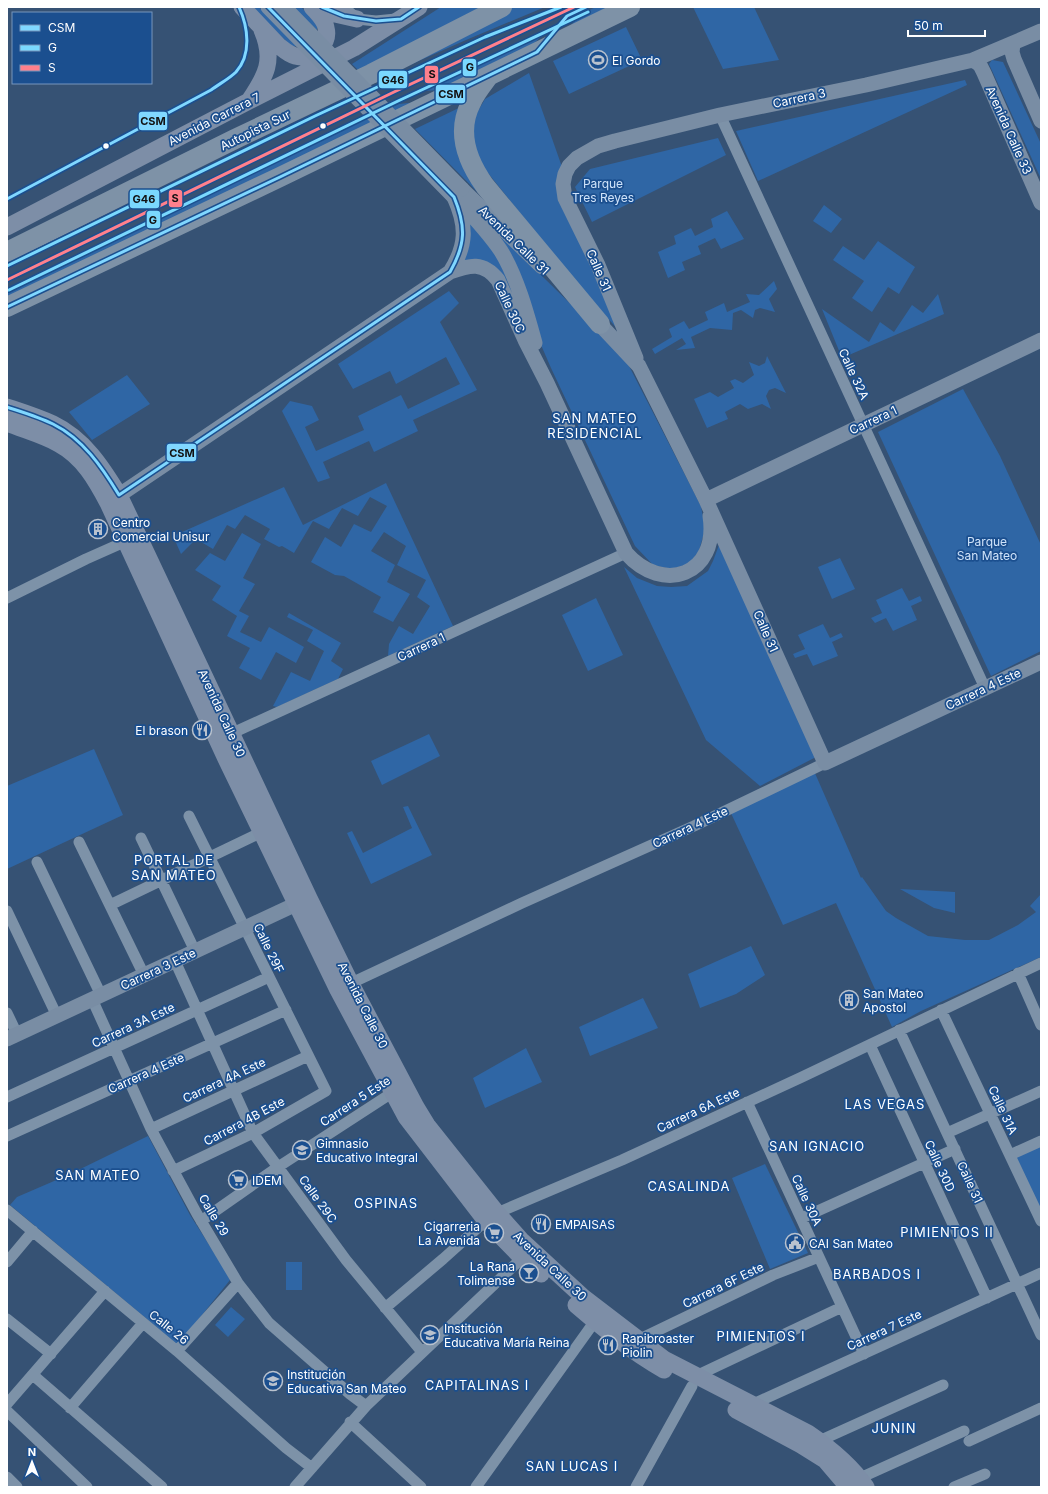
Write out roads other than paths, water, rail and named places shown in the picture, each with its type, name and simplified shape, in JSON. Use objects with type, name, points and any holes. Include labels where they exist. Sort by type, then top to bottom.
[{"type":"highway","name":"Autopista Sur","points":[[7,252],[378,71],[502,7]]},
{"type":"highway","points":[[7,307],[280,177],[630,7]]},
{"type":"highway","points":[[490,75],[473,99],[465,119],[464,137],[468,158],[474,172],[600,324]]},
{"type":"main road","points":[[242,7],[285,52],[300,57],[308,56],[321,48],[326,35],[326,28],[323,21],[312,7]]},
{"type":"main road","name":"Avenida Calle 31","points":[[268,7],[458,193],[600,324],[639,366],[706,500]]},
{"type":"main road","name":"Avenida Calle 31","points":[[284,7],[458,193],[501,251],[508,264],[521,298],[547,383]]},
{"type":"main road","points":[[322,7],[335,14],[357,19]]},
{"type":"main road","name":"Avenida Carrera 7","points":[[7,227],[354,48],[420,7]]},
{"type":"main road","points":[[249,101],[264,75],[269,58],[268,46],[261,28]]},
{"type":"main road","name":"Carrera 3","points":[[565,174],[569,166],[577,158],[598,146],[720,115],[973,60],[1041,31]]},
{"type":"main road","points":[[1013,44],[1012,52],[1014,59],[1041,121]]},
{"type":"main road","name":"Avenida Calle 33","points":[[973,60],[980,65],[984,73],[1041,203]]},
{"type":"main road","name":"Calle 31","points":[[565,174],[562,184],[565,198],[598,266],[639,366]]},
{"type":"main road","points":[[113,499],[450,272],[461,251],[464,240],[464,229],[458,193]]},
{"type":"main road","name":"Calle 30C","points":[[450,272],[467,266],[477,266],[492,273],[503,289],[525,340],[547,383]]},
{"type":"main road","name":"Carrera 1","points":[[706,500],[1041,340]]},
{"type":"main road","points":[[547,383],[626,553],[634,562],[646,570],[660,575],[675,575],[691,570],[701,562],[711,538],[710,517],[706,500]]},
{"type":"main road","name":"Avenida Calle 30","points":[[7,406],[54,424],[78,441],[99,464],[113,499],[224,737],[344,987],[398,1089],[406,1117],[415,1130],[492,1217],[522,1258],[612,1336],[637,1354],[746,1408],[808,1434],[820,1441],[834,1451],[858,1484]]},
{"type":"main road","name":"Avenida Calle 30","points":[[7,423],[46,438],[69,451],[88,469],[113,499]]},
{"type":"main road","name":"Calle 31","points":[[706,500],[825,763]]},
{"type":"main road","name":"Carrera 4 Este","points":[[825,763],[1041,662]]},
{"type":"main road","name":"Avenida Calle 30","points":[[224,737],[262,832],[303,901]]},
{"type":"main road","name":"Carrera 3 Este","points":[[12,1036],[303,901]]},
{"type":"main road","name":"Avenida Calle 30","points":[[492,1217],[521,1240],[578,1293],[694,1381]]},
{"type":"main road","name":"Avenida Calle 30","points":[[746,1408],[825,1460],[858,1484]]},
{"type":"street","points":[[344,7],[357,19],[401,19]]},
{"type":"street","name":"Calle 32A","points":[[720,115],[985,688]]},
{"type":"street","points":[[7,598],[132,538]]},
{"type":"street","name":"Carrera 1","points":[[224,737],[626,553]]},
{"type":"street","name":"Carrera 4 Este","points":[[344,987],[522,902],[694,826],[825,763]]},
{"type":"street","name":"Calle 29F","points":[[189,816],[326,1091]]},
{"type":"street","points":[[110,905],[262,832]]},
{"type":"street","points":[[141,838],[195,951]]},
{"type":"street","points":[[79,842],[144,975]]},
{"type":"street","name":"Calle 29","points":[[36,862],[97,997],[114,1048],[152,1129],[173,1171],[238,1283],[269,1323],[350,1394],[366,1406]]},
{"type":"street","points":[[7,911],[57,1016]]},
{"type":"street","name":"Calle 29C","points":[[175,961],[253,1133],[346,1260],[422,1352]]},
{"type":"street","name":"Carrera 6A Este","points":[[385,1308],[492,1217],[622,1160],[870,1045],[1041,963]]},
{"type":"street","points":[[1018,974],[1041,1025]]},
{"type":"street","name":"Carrera 3A Este","points":[[7,1097],[269,977]]},
{"type":"street","name":"Carrera 4 Este","points":[[7,1136],[286,1010]]},
{"type":"street","name":"Calle 31A","points":[[941,1010],[1040,1218]]},
{"type":"street","points":[[7,1013],[12,1036]]},
{"type":"street","name":"Calle 31","points":[[899,1030],[1041,1335]]},
{"type":"street","name":"Calle 30D","points":[[870,1045],[987,1298]]},
{"type":"street","name":"Carrera 4A Este","points":[[152,1129],[308,1056]]},
{"type":"street","name":"Carrera 5 Este","points":[[201,1221],[278,1167],[398,1089]]},
{"type":"street","name":"Carrera 4B Este","points":[[173,1171],[253,1133],[326,1091]]},
{"type":"street","points":[[947,1133],[1041,1091]]},
{"type":"street","name":"Calle 30A","points":[[747,1102],[864,1354]]},
{"type":"street","points":[[1010,1155],[1041,1141]]},
{"type":"street","points":[[802,1218],[955,1149]]},
{"type":"street","name":"Calle 26","points":[[7,1210],[177,1351],[286,1448],[312,1468]]},
{"type":"street","points":[[7,1262],[33,1231]]},
{"type":"street","name":"Carrera 6F Este","points":[[640,1339],[773,1275],[819,1257]]},
{"type":"street","points":[[295,1487],[350,1422],[522,1258]]},
{"type":"street","name":"Carrera 7 Este","points":[[746,1408],[1041,1273]]},
{"type":"street","points":[[177,1351],[238,1283]]},
{"type":"street","points":[[7,1404],[105,1291]]},
{"type":"street","points":[[636,1487],[694,1381],[842,1307]]},
{"type":"street","points":[[476,1487],[595,1321]]},
{"type":"street","points":[[70,1408],[143,1323]]},
{"type":"street","points":[[9,1324],[51,1354]]},
{"type":"street","points":[[33,1375],[162,1487]]},
{"type":"street","points":[[820,1441],[943,1385]]},
{"type":"street","points":[[858,1484],[967,1436],[1041,1408]]},
{"type":"street","points":[[7,1411],[87,1487]]},
{"type":"street","points":[[350,1422],[421,1487]]},
{"type":"street","points":[[954,1487],[985,1474]]},
{"type":"street","points":[[7,1477],[17,1487]]},
{"type":"place","name":"El Gordo","points":[[598,60]]},
{"type":"place","name":"Centro Comercial Unisur","points":[[98,529]]},
{"type":"place","name":"El brason","points":[[202,730]]},
{"type":"place","name":"San Mateo Apostol","points":[[849,1000]]},
{"type":"place","name":"Gimnasio Educativo Integral","points":[[302,1150]]},
{"type":"place","name":"IDEM","points":[[238,1180]]},
{"type":"place","name":"EMPAISAS","points":[[541,1224]]},
{"type":"place","name":"Cigarreria La Avenida","points":[[494,1233]]},
{"type":"place","name":"CAI San Mateo","points":[[795,1243]]},
{"type":"place","name":"La Rana Tolimense","points":[[529,1273]]},
{"type":"place","name":"Institución Educativa María Reina","points":[[430,1335]]},
{"type":"place","name":"Rapibroaster Piolin","points":[[608,1345]]},
{"type":"place","name":"Institución Educativa San Mateo","points":[[273,1381]]},
{"type":"district","name":"SAN MATEO RESIDENCIAL","points":[[595,426]]},
{"type":"district","name":"PORTAL DE SAN MATEO","points":[[174,868]]},
{"type":"district","name":"LAS VEGAS","points":[[885,1104]]},
{"type":"district","name":"SAN IGNACIO","points":[[817,1146]]},
{"type":"district","name":"SAN MATEO","points":[[98,1175]]},
{"type":"district","name":"CASALINDA","points":[[689,1186]]},
{"type":"district","name":"OSPINAS","points":[[386,1203]]},
{"type":"district","name":"PIMIENTOS II","points":[[947,1232]]},
{"type":"district","name":"BARBADOS I","points":[[877,1274]]},
{"type":"district","name":"PIMIENTOS I","points":[[761,1336]]},
{"type":"district","name":"CAPITALINAS I","points":[[477,1385]]},
{"type":"district","name":"JUNIN","points":[[894,1428]]},
{"type":"district","name":"SAN LUCAS I","points":[[572,1466]]},
{"type":"park label","name":"Parque Tres Reyes","points":[[603,190]]},
{"type":"park label","name":"Parque San Mateo","points":[[987,548]]}]
